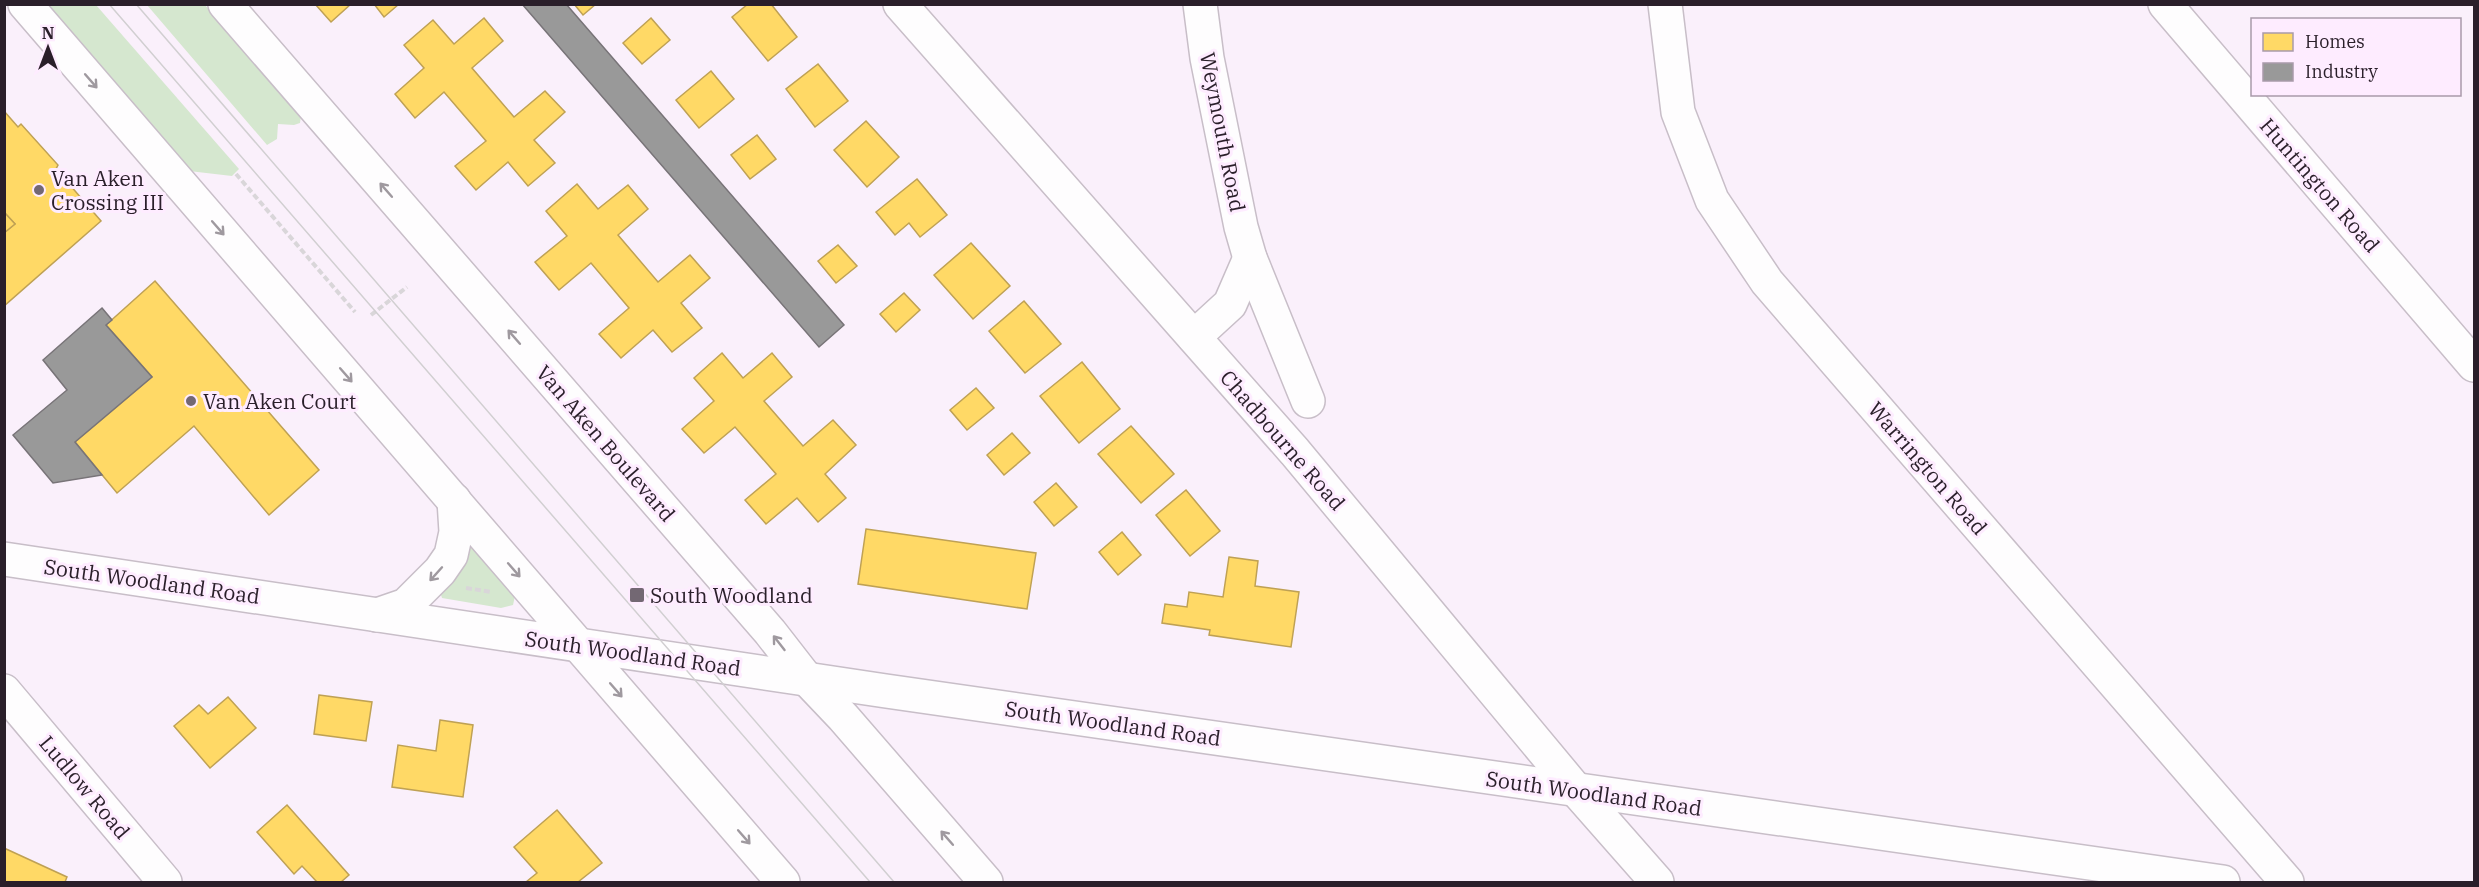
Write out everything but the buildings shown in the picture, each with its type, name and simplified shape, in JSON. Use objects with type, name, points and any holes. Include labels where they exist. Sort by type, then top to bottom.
[{"type":"street","points":[[25,4],[783,882]]},
{"type":"street","name":"Van Aken Boulevard","points":[[225,4],[770,632],[805,677],[843,717],[986,882]]},
{"type":"street","name":"Chadbourne Road","points":[[900,4],[1295,452],[1577,790],[1657,882]]},
{"type":"street","name":"Weymouth Road","points":[[1200,4],[1207,58],[1250,258],[1308,401]]},
{"type":"street","name":"Warrington Road","points":[[1665,4],[1678,112],[1712,200],[1767,282],[2287,882]]},
{"type":"street","name":"Huntington Road","points":[[2164,4],[2475,365]]},
{"type":"street","points":[[1194,337],[1230,304],[1250,258]]},
{"type":"street","points":[[377,615],[406,605],[440,571],[451,555],[456,532],[454,500]]},
{"type":"street","name":"South Woodland Road","points":[[4,559],[578,645],[2223,882]]},
{"type":"street","name":"Ludlow Road","points":[[4,691],[165,882]]},
{"type":"path","points":[[236,174],[355,312]]},
{"type":"path","points":[[371,315],[407,287]]},
{"type":"path","points":[[463,588],[496,592]]},
{"type":"green space","points":[[43,5],[96,5],[239,169],[232,176],[189,171]]},
{"type":"green space","points":[[147,5],[205,5],[301,116],[300,123],[278,124],[277,139],[267,145]]},
{"type":"green space","points":[[469,546],[476,549],[515,596],[513,605],[501,608],[442,598],[441,595],[464,550]]},
{"type":"tram line","points":[[109,4],[870,882]]},
{"type":"tram line","points":[[136,4],[894,882]]},
{"type":"place","name":"Van Aken Crossing III","points":[[39,190]]},
{"type":"place","name":"Van Aken Court","points":[[191,401]]},
{"type":"place","name":"South Woodland","points":[[637,595]]}]
